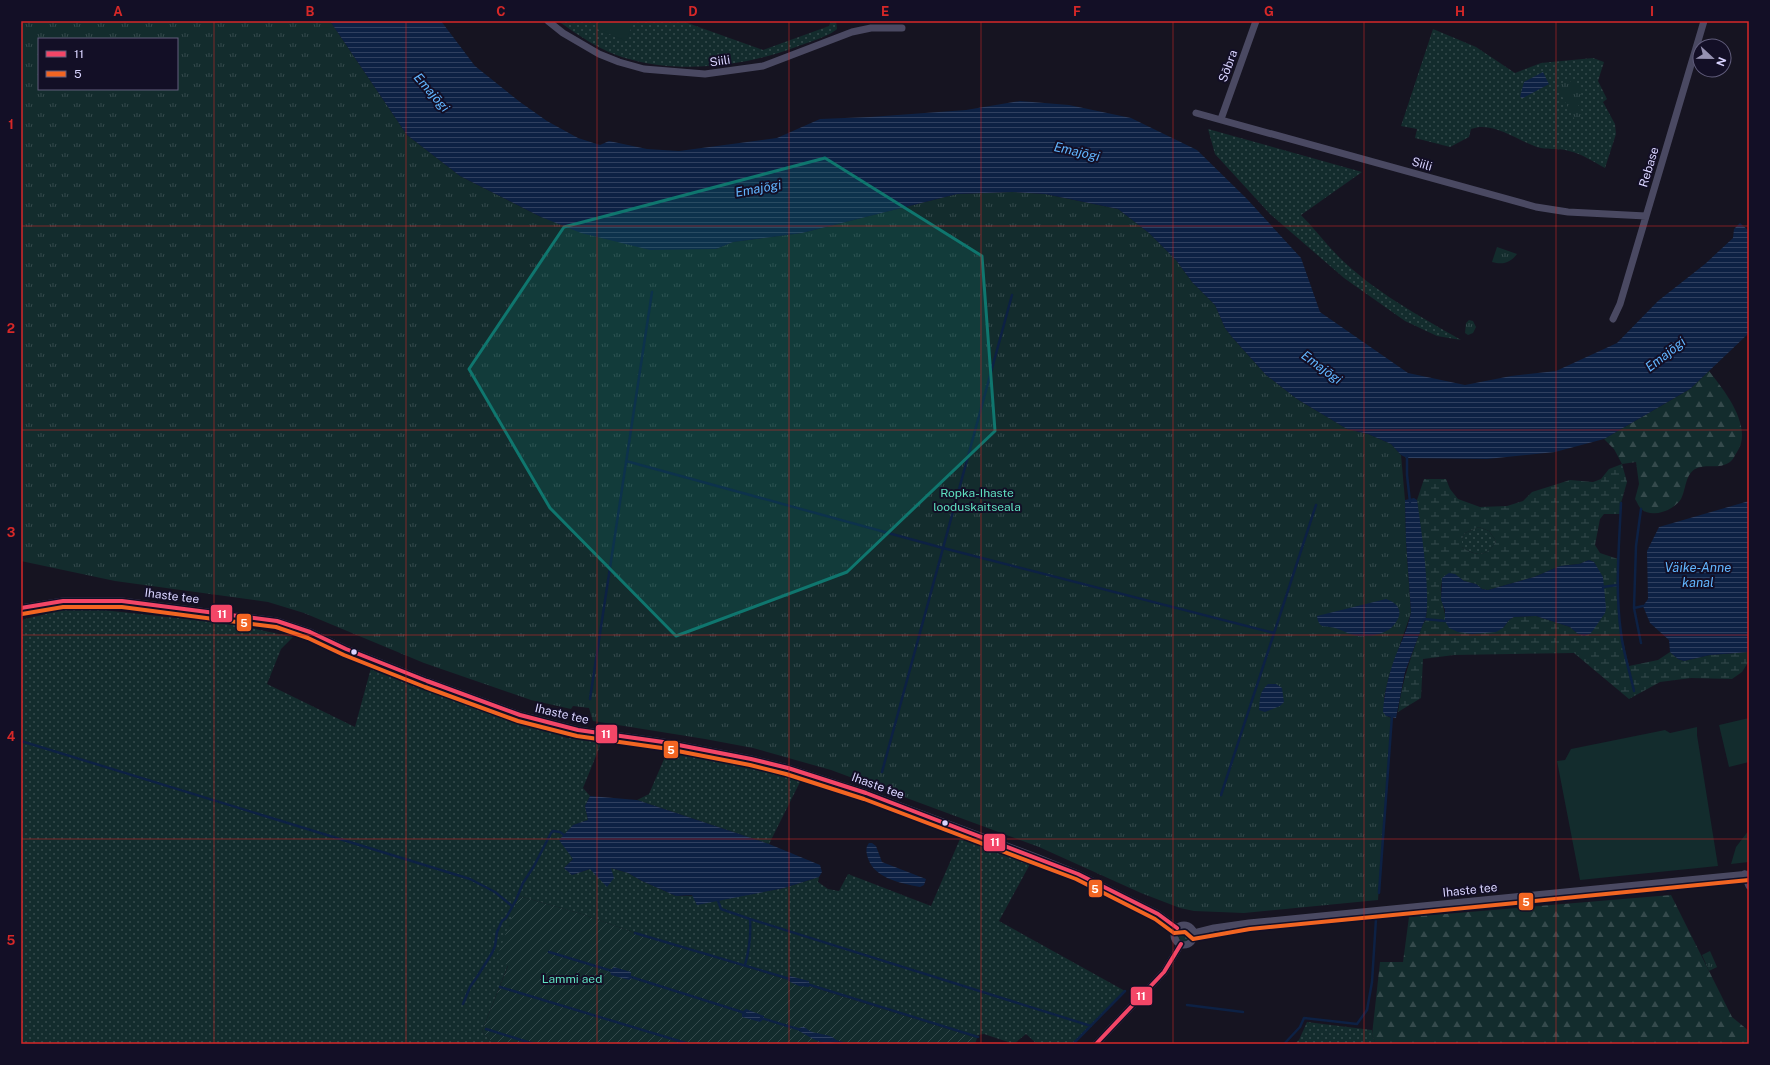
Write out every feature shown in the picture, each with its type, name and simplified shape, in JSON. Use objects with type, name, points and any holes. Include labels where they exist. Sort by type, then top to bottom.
[{"type":"street","name":"Siili","points":[[548,21],[563,33],[599,54],[619,62],[644,69],[704,74],[763,66],[852,32],[871,28],[902,28]]},
{"type":"street","name":"Sõbra","points":[[1221,119],[1256,21]]},
{"type":"street","name":"Rebase","points":[[1613,319],[1620,304],[1704,21]]},
{"type":"street","name":"Siili","points":[[1196,113],[1536,207],[1568,212],[1646,216]]},
{"type":"street","name":"Ihaste tee","points":[[21,608],[63,601],[122,601],[277,622],[310,632],[346,649],[413,676],[520,715],[578,730],[683,745],[751,759],[788,768],[866,793],[1036,856],[1078,874],[1158,914],[1177,928]]},
{"type":"street","name":"Ihaste tee","points":[[1194,934],[1214,928],[1249,923],[1747,874]]},
{"type":"street","points":[[1747,874],[1749,886]]},
{"type":"street","points":[[1096,1044],[1164,972],[1181,944],[1190,942],[1194,934],[1188,926],[1182,925],[1177,928],[1175,937],[1181,944]]},
{"type":"highlighted area","points":[[825,158],[982,256],[995,431],[847,572],[676,636],[550,508],[469,369],[564,227]]},
{"type":"green space","name":"Ropka-Ihaste looduskaitseala","points":[[21,21],[330,21],[407,135],[460,176],[541,217],[716,249],[733,242],[802,233],[957,194],[1012,192],[1045,194],[1118,209],[1149,233],[1176,260],[1192,282],[1215,305],[1225,328],[1232,337],[1266,375],[1297,399],[1347,429],[1368,434],[1391,444],[1401,455],[1411,613],[1389,676],[1384,697],[1386,716],[1392,718],[1378,900],[1244,913],[1194,911],[1180,908],[1141,893],[1039,847],[831,770],[753,748],[593,721],[589,708],[573,706],[571,709],[531,700],[424,663],[304,613],[268,602],[115,581],[21,561]]},
{"type":"green space","points":[[558,21],[682,21],[763,50],[829,26],[831,21],[836,21],[837,29],[834,32],[776,54],[733,63],[689,67],[646,63],[616,55],[590,42]]},
{"type":"green space","points":[[600,21],[634,21],[626,41],[597,29]]},
{"type":"green space","points":[[1433,29],[1476,47],[1515,73],[1541,63],[1593,58],[1604,62],[1598,81],[1607,99],[1603,102],[1615,124],[1616,134],[1605,168],[1574,152],[1541,148],[1489,127],[1471,129],[1469,137],[1450,147],[1415,138],[1417,129],[1401,126]]},
{"type":"green space","points":[[1569,79],[1573,85],[1577,83],[1582,97],[1577,103],[1584,115],[1575,120],[1558,89],[1559,85]]},
{"type":"green space","points":[[1208,129],[1362,172],[1301,215],[1338,256],[1366,280],[1396,302],[1461,340],[1437,336],[1405,321],[1344,278],[1270,214],[1215,154]]},
{"type":"green space","points":[[1497,247],[1517,254],[1506,262],[1492,262]]},
{"type":"green space","points":[[1469,320],[1473,321],[1476,327],[1473,333],[1468,335],[1465,333],[1466,323]]},
{"type":"green space","points":[[1709,371],[1729,398],[1740,420],[1742,431],[1741,442],[1737,452],[1733,459],[1726,464],[1721,466],[1704,466],[1695,469],[1687,479],[1681,499],[1673,507],[1663,512],[1646,512],[1640,508],[1635,499],[1639,484],[1636,462],[1622,464],[1614,449],[1604,439],[1690,389]]},
{"type":"green space","points":[[1622,464],[1627,482],[1621,503],[1620,514],[1604,514],[1600,519],[1595,545],[1600,553],[1618,559],[1617,587],[1619,613],[1629,666],[1658,660],[1670,652],[1678,659],[1684,661],[1710,655],[1749,652],[1749,661],[1742,672],[1732,679],[1691,678],[1660,682],[1629,699],[1574,653],[1454,655],[1423,659],[1421,698],[1398,712],[1408,667],[1423,624],[1426,620],[1427,602],[1417,500],[1424,479],[1446,479],[1450,489],[1458,499],[1480,507],[1507,506],[1523,501],[1532,492],[1570,480],[1593,482],[1601,479],[1609,469]],"holes":[[[1479,527],[1489,531],[1496,541],[1489,550],[1481,554],[1472,553],[1462,547],[1462,539],[1465,533]],[[1589,560],[1594,562],[1602,577],[1603,587],[1578,634],[1570,627],[1536,616],[1514,617],[1509,620],[1503,628],[1446,621],[1441,591],[1441,585],[1446,575],[1455,575],[1464,581],[1476,584],[1482,589],[1488,590],[1534,577],[1560,566],[1579,564]]]},
{"type":"green space","points":[[1479,527],[1489,531],[1496,541],[1485,553],[1477,554],[1472,553],[1462,547],[1462,539],[1465,533]]},
{"type":"green space","points":[[75,607],[232,624],[293,637],[281,649],[267,684],[355,727],[371,668],[567,738],[602,741],[583,788],[590,796],[585,806],[588,820],[573,825],[573,859],[564,868],[572,875],[590,869],[611,868],[628,873],[676,896],[746,895],[784,888],[819,877],[818,882],[828,889],[839,891],[848,874],[931,906],[960,839],[1030,864],[999,921],[1125,991],[1073,1044],[1037,1044],[1026,1034],[1014,1044],[984,1034],[978,1035],[977,1038],[635,933],[582,914],[519,896],[508,965],[482,1031],[493,1044],[21,1044],[21,620]]},
{"type":"green space","points":[[1749,718],[1749,762],[1729,767],[1719,725]]},
{"type":"green space","points":[[1697,727],[1718,866],[1580,880],[1557,761],[1565,760],[1571,749],[1665,730],[1670,733]]},
{"type":"green space","points":[[668,750],[726,758],[802,778],[769,844],[637,800],[649,794]]},
{"type":"green space","points":[[1749,830],[1749,862],[1731,864],[1736,847]]},
{"type":"green space","points":[[1671,895],[1732,1017],[1749,1031],[1749,1044],[1376,1044],[1372,1035],[1380,962],[1403,962],[1409,917]]},
{"type":"green space","name":"Lammi aed","points":[[519,896],[582,914],[635,933],[977,1038],[975,1044],[493,1044],[482,1031],[508,966],[497,958]]},
{"type":"green space","points":[[1181,928],[1187,928],[1191,932],[1191,938],[1187,942],[1181,942],[1177,938],[1177,932]]},
{"type":"green space","points":[[1710,951],[1717,967],[1709,971],[1702,955]]},
{"type":"green space","points":[[1307,1022],[1372,1030],[1372,1035],[1376,1044],[1294,1044],[1299,1040]]},
{"type":"water","name":"Emajõgi","points":[[330,21],[441,21],[475,66],[520,102],[547,121],[578,138],[600,145],[609,141],[647,149],[679,151],[777,138],[820,119],[966,110],[1020,101],[1069,105],[1131,118],[1197,150],[1247,199],[1301,258],[1320,312],[1408,373],[1465,385],[1511,376],[1556,371],[1617,343],[1658,301],[1705,264],[1733,238],[1734,229],[1740,223],[1749,231],[1749,333],[1690,389],[1604,439],[1555,452],[1487,459],[1407,458],[1401,455],[1391,444],[1368,434],[1347,429],[1297,399],[1266,375],[1232,337],[1225,328],[1215,305],[1192,282],[1176,260],[1149,233],[1118,209],[1045,194],[1012,192],[957,194],[802,233],[733,242],[716,249],[650,250],[581,233],[541,217],[460,176],[407,135]]},
{"type":"water","points":[[1543,72],[1549,84],[1523,98],[1520,97],[1524,82]]},
{"type":"water","points":[[1414,498],[1417,500],[1423,545],[1427,585],[1426,616],[1405,672],[1396,718],[1386,716],[1383,712],[1385,693],[1390,673],[1411,612],[1405,500]]},
{"type":"water","name":"Väike-Anne kanal","points":[[1749,501],[1749,652],[1710,655],[1684,661],[1678,659],[1670,652],[1669,640],[1650,623],[1643,606],[1648,599],[1647,551],[1659,527]]},
{"type":"water","points":[[1589,560],[1594,562],[1603,577],[1606,608],[1605,613],[1590,634],[1584,636],[1578,634],[1570,627],[1536,616],[1514,617],[1509,620],[1503,628],[1496,632],[1472,634],[1458,632],[1449,628],[1445,621],[1445,610],[1441,600],[1442,578],[1449,573],[1455,574],[1464,581],[1476,584],[1482,589],[1488,590],[1534,577],[1560,566],[1579,564]]},
{"type":"water","points":[[1386,599],[1398,607],[1399,614],[1396,623],[1387,631],[1381,633],[1367,636],[1353,635],[1335,628],[1323,626],[1318,620],[1317,616]]},
{"type":"water","points":[[1268,684],[1276,684],[1282,688],[1284,702],[1280,706],[1265,712],[1259,710],[1260,699],[1261,693]]},
{"type":"water","points":[[590,796],[637,800],[769,844],[820,865],[822,872],[819,877],[784,888],[697,905],[692,895],[676,896],[628,873],[611,868],[614,878],[607,887],[590,869],[572,875],[564,868],[573,859],[559,840],[573,825],[588,820],[585,806]]},
{"type":"water","points":[[869,843],[876,846],[882,862],[926,879],[924,885],[920,887],[904,884],[881,874],[870,863],[866,852]]},
{"type":"water","points":[[614,967],[631,972],[631,978],[629,980],[611,975],[610,971]]},
{"type":"water","points":[[790,976],[809,981],[809,987],[799,986],[788,981]]},
{"type":"water","points":[[746,1009],[764,1016],[764,1019],[760,1022],[742,1017],[742,1012]]},
{"type":"water","points":[[802,1027],[813,1032],[831,1036],[836,1040],[835,1042],[830,1043],[820,1042],[799,1031],[799,1028]]},
{"type":"waterway","points":[[590,699],[652,292]]},
{"type":"waterway","points":[[882,772],[1012,295]]},
{"type":"waterway","points":[[1407,455],[1407,475],[1410,502]]},
{"type":"waterway","points":[[626,461],[943,548],[1274,633]]},
{"type":"waterway","points":[[1621,503],[1618,568],[1619,617],[1623,647],[1634,691]]},
{"type":"waterway","points":[[1221,795],[1316,505]]},
{"type":"waterway","points":[[1634,608],[1636,546],[1641,509]]},
{"type":"waterway","points":[[1603,587],[1617,585]]},
{"type":"waterway","points":[[1641,643],[1634,608],[1643,606]]},
{"type":"waterway","points":[[1424,619],[1445,621]]},
{"type":"waterway","points":[[1379,893],[1392,716]]},
{"type":"waterway","points":[[21,741],[470,879],[495,892],[512,906]]},
{"type":"waterway","points":[[463,1004],[470,987],[492,953],[495,946],[497,932],[502,921],[506,918],[523,883],[534,866],[551,833],[553,831],[560,832],[564,835]]},
{"type":"waterway","points":[[718,901],[721,909],[750,919],[748,954],[745,965]]},
{"type":"waterway","points":[[750,919],[1091,1026]]},
{"type":"waterway","points":[[1284,1044],[1300,1027],[1304,1018],[1357,1024],[1367,1010],[1372,982],[1376,919]]},
{"type":"waterway","points":[[635,933],[790,979]]},
{"type":"waterway","points":[[549,952],[612,971]]},
{"type":"waterway","points":[[628,976],[745,1013]]},
{"type":"waterway","points":[[807,984],[978,1037]]},
{"type":"waterway","points":[[500,987],[689,1044]]},
{"type":"waterway","points":[[1073,1044],[1125,991]]},
{"type":"waterway","points":[[1187,1005],[1243,1012]]},
{"type":"waterway","points":[[761,1018],[801,1030]]},
{"type":"waterway","points":[[486,1029],[534,1044]]},
{"type":"waterway","points":[[832,1040],[845,1044]]},
{"type":"transit line","name":"11","points":[[21,608],[63,601],[122,601],[277,621],[310,632],[346,649],[427,681],[520,715],[578,730],[663,742],[751,759],[788,768],[866,793],[1078,874],[1158,914],[1177,928]]},
{"type":"transit line","name":"5","points":[[22,614],[63,607],[122,607],[276,627],[308,638],[344,655],[425,687],[518,721],[577,736],[662,748],[750,765],[786,774],[864,799],[1076,879],[1155,919],[1174,933],[1185,932],[1193,939],[1250,929],[1749,880]]},
{"type":"transit line","name":"11","points":[[1096,1044],[1164,972],[1181,944]]}]
